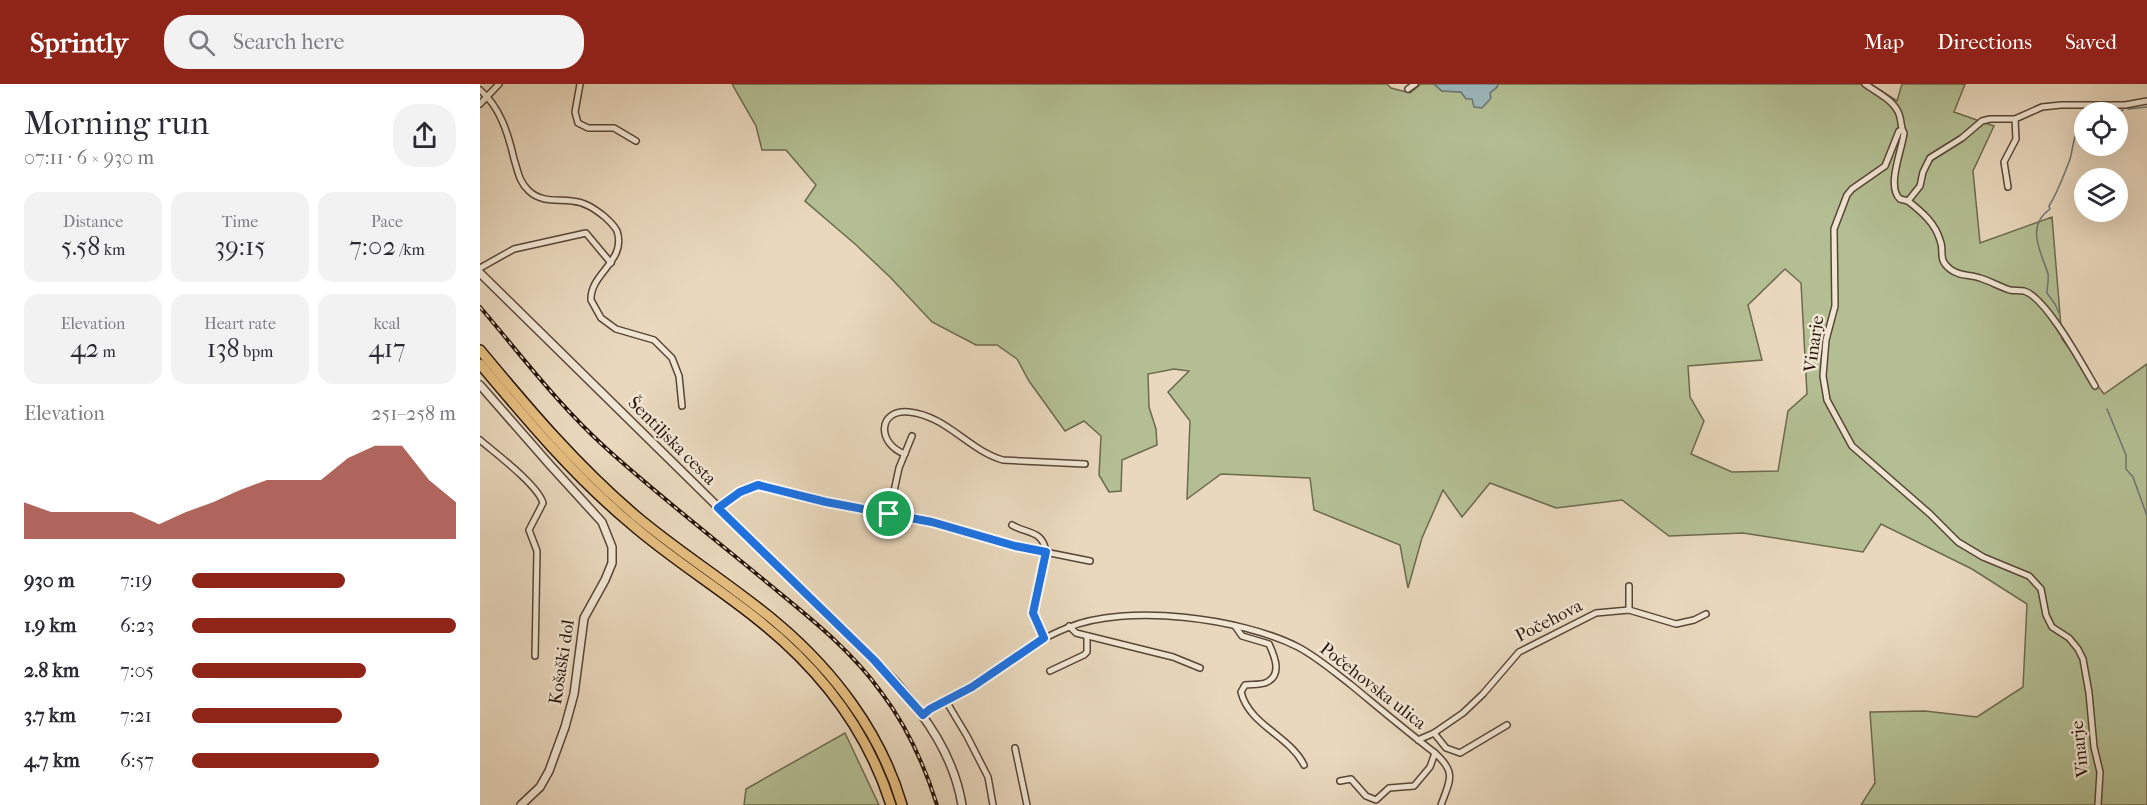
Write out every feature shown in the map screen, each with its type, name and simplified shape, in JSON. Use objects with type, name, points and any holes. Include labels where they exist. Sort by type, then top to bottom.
[{"type":"highway","points":[[480,350],[579,465],[636,516],[777,622],[829,674],[848,697],[867,727],[885,762],[902,805]]},
{"type":"highway","points":[[480,364],[538,433],[601,498],[640,532],[757,619],[805,661],[860,733],[875,763],[891,805]]},
{"type":"street","points":[[480,104],[499,84]]},
{"type":"street","points":[[580,84],[575,112],[578,123],[588,128],[614,128],[636,141]]},
{"type":"street","points":[[1408,89],[1415,84]]},
{"type":"street","points":[[1865,84],[1889,100],[1899,112],[1904,133],[1894,178],[1894,191],[1900,199],[1908,201],[1927,218],[1942,243],[1941,258],[1947,267],[1959,275],[1978,277],[2033,295],[2054,320],[2095,386]]},
{"type":"street","points":[[480,90],[499,113],[509,137],[518,176],[530,192],[539,198],[583,203],[612,223],[616,230],[618,248],[611,263],[593,286],[591,300],[602,318],[616,329],[654,340],[672,358],[680,376],[682,406]]},
{"type":"street","points":[[1908,201],[1920,186],[1923,172],[1930,158],[1962,138],[1982,121],[2015,119],[2042,107],[2125,105],[2147,101]]},
{"type":"street","points":[[2008,187],[2004,162],[2016,139],[2015,119]]},
{"type":"street","name":"Vinarje","points":[[1902,130],[1899,131],[1885,166],[1847,195],[1834,229],[1835,306],[1826,340],[1823,376],[1827,400],[1852,446],[1930,514],[1958,542],[1983,557],[2029,576],[2041,589],[2046,615],[2052,627],[2069,638],[2083,659],[2094,747],[2100,772],[2098,805]]},
{"type":"street","points":[[480,268],[514,249],[586,233],[611,263]]},
{"type":"street","name":"Šentiljska cesta","points":[[480,273],[874,660],[933,729],[949,761],[962,805]]},
{"type":"street","name":"Košaški dol","points":[[480,386],[598,517],[609,534],[612,547],[612,563],[584,618],[574,694],[565,727],[549,771],[540,787],[522,805]]},
{"type":"street","points":[[905,453],[896,450],[890,444],[885,438],[884,428],[889,418],[896,413],[910,412],[945,424],[992,457],[1002,460],[1085,464]]},
{"type":"street","points":[[889,514],[893,491],[912,436]]},
{"type":"street","points":[[480,440],[514,469],[542,498],[542,506],[529,530],[537,551],[535,656]]},
{"type":"street","points":[[718,508],[740,492],[758,485],[932,522],[999,542],[1090,561]]},
{"type":"street","points":[[1012,525],[1039,536],[1045,546],[1046,552],[1033,613],[1044,638]]},
{"type":"street","points":[[1629,586],[1629,610]]},
{"type":"street","name":"Počehova","points":[[1422,739],[1463,713],[1483,694],[1519,652],[1596,613],[1629,610],[1676,624],[1694,620],[1706,614]]},
{"type":"street","name":"Počehovska ulica","points":[[923,715],[972,687],[1044,638],[1088,621],[1129,615],[1161,615],[1235,626],[1285,642],[1315,657],[1422,739],[1450,770],[1451,781],[1441,805]]},
{"type":"street","name":"Počehovska ulica","points":[[1235,626],[1242,636],[1269,644],[1277,663],[1268,682],[1245,685],[1241,692],[1243,698],[1253,714],[1291,747],[1304,765]]},
{"type":"street","points":[[1069,627],[1076,633],[1173,657],[1200,668]]},
{"type":"street","points":[[1050,671],[1084,655],[1087,652],[1087,636]]},
{"type":"street","points":[[946,701],[968,736],[988,777],[993,805]]},
{"type":"street","points":[[1432,734],[1446,748],[1460,753],[1507,725]]},
{"type":"street","points":[[1015,748],[1027,805]]},
{"type":"street","points":[[1340,781],[1351,779],[1369,798],[1376,800],[1389,788],[1414,786],[1430,767],[1435,753]]},
{"type":"green space","points":[[732,84],[1387,84],[1391,88],[1410,93],[1421,84],[1434,84],[1442,91],[1490,93],[1498,84],[1871,84],[1897,101],[1902,84],[1965,84],[1954,112],[1994,126],[1973,171],[1980,243],[2052,217],[2062,339],[2104,394],[2147,364],[2147,805],[1861,805],[1875,783],[1870,712],[1925,711],[1977,717],[2023,687],[2027,604],[1972,569],[1881,524],[1863,552],[1743,533],[1669,536],[1622,500],[1556,508],[1490,483],[1462,517],[1443,490],[1422,538],[1408,588],[1400,545],[1314,510],[1310,478],[1221,474],[1187,499],[1190,421],[1168,392],[1189,371],[1174,369],[1148,374],[1149,407],[1156,429],[1157,445],[1122,460],[1121,491],[1109,492],[1099,475],[1101,436],[1084,421],[1065,431],[1029,381],[1017,359],[997,345],[976,345],[932,322],[890,277],[805,201],[816,185],[786,150],[762,150],[756,126]],"holes":[[[1785,269],[1801,283],[1807,394],[1788,411],[1778,471],[1732,472],[1691,454],[1704,421],[1690,397],[1688,366],[1762,360],[1748,305]]]},
{"type":"green space","points":[[845,733],[879,805],[744,805],[746,789]]},
{"type":"water","points":[[1434,84],[1498,84],[1490,93],[1491,98],[1482,108],[1474,107],[1472,99],[1466,99],[1461,92],[1442,91]]},
{"type":"waterway","points":[[2128,109],[2147,107]]},
{"type":"waterway","points":[[2059,313],[2047,293],[2048,274],[2039,248],[2037,231],[2042,216],[2050,209],[2049,206],[2071,157],[2074,142]]},
{"type":"waterway","points":[[2107,409],[2126,455],[2126,469],[2133,477],[2147,516]]},
{"type":"railway","points":[[480,307],[589,433],[647,484],[815,622],[857,662],[890,705],[907,732],[937,805]]},
{"type":"route","points":[[758,485],[826,502],[889,514],[932,522],[954,530],[1046,552],[1033,613],[1044,638],[972,687],[923,715],[895,681],[718,508],[740,492],[758,485]]}]
